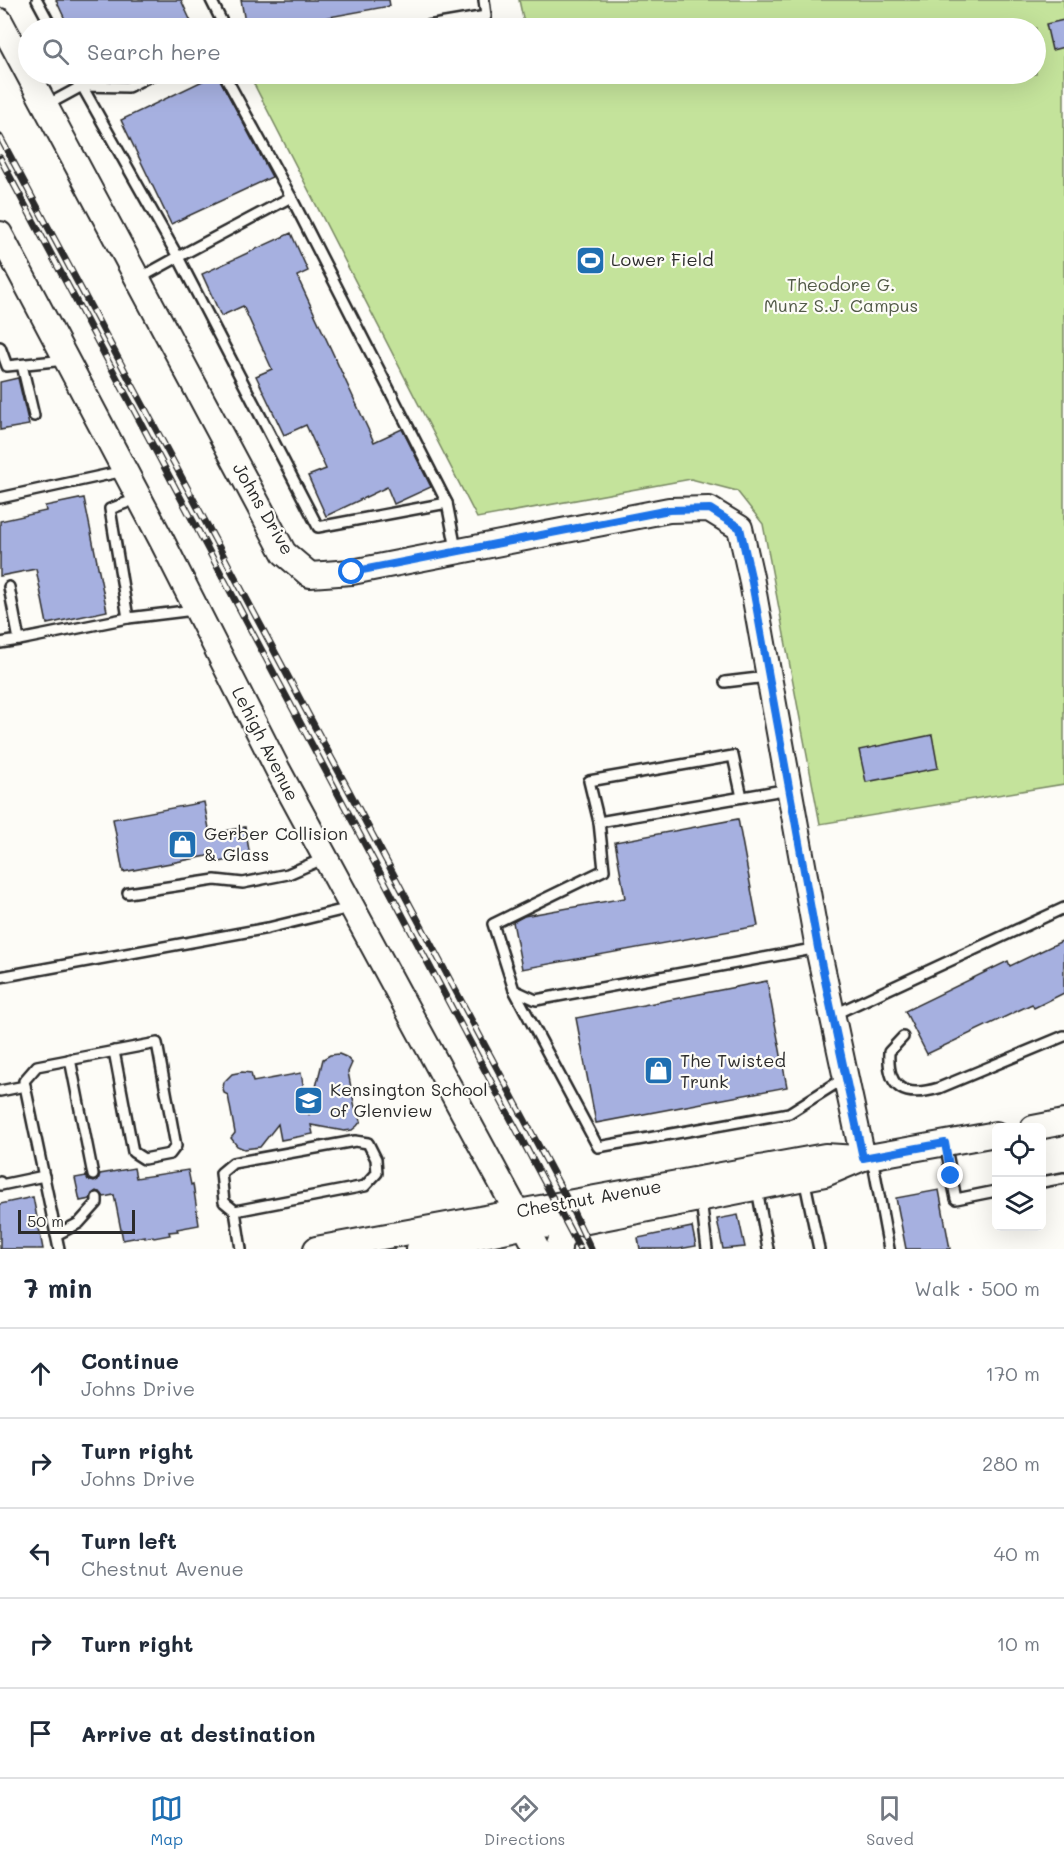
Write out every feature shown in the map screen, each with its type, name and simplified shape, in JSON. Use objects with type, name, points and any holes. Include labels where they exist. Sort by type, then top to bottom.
[{"type":"street","name":"Johns Drive","points":[[0,21],[18,55]]},
{"type":"street","name":"Johns Drive","points":[[33,84],[284,554],[310,575],[352,572],[669,510],[710,509],[740,528],[751,577],[818,948],[846,1077],[868,1158]]},
{"type":"street","name":"Lehigh Avenue","points":[[4,249],[67,360],[278,770],[537,1249]]},
{"type":"street","points":[[1046,1125],[1064,1122]]},
{"type":"street","name":"Chestnut Avenue","points":[[316,1249],[521,1219],[755,1178],[803,1169],[825,1156],[868,1158],[992,1135]]},
{"type":"street","name":"Chestnut Avenue","points":[[418,1249],[521,1219],[567,1224],[700,1198],[755,1178]]},
{"type":"street","points":[[559,1249],[567,1224]]},
{"type":"lane","points":[[38,0],[47,18]]},
{"type":"lane","points":[[211,0],[220,18]]},
{"type":"lane","points":[[474,18],[486,16],[484,0]]},
{"type":"lane","points":[[45,107],[82,86],[128,87],[134,84]]},
{"type":"lane","points":[[229,84],[291,197],[447,503],[456,552]]},
{"type":"lane","points":[[82,86],[178,257],[318,527],[447,503]]},
{"type":"lane","points":[[138,279],[291,197]]},
{"type":"lane","points":[[0,348],[4,367],[67,360]]},
{"type":"lane","points":[[22,365],[34,416]]},
{"type":"lane","points":[[0,498],[125,471]]},
{"type":"lane","points":[[128,618],[110,509],[140,498]]},
{"type":"lane","points":[[9,587],[19,639]]},
{"type":"lane","points":[[0,643],[128,618],[196,609]]},
{"type":"lane","points":[[725,682],[769,676]]},
{"type":"lane","points":[[742,797],[733,756],[589,781],[599,822],[604,870],[493,924],[514,990],[598,1147],[789,1113],[846,1077]]},
{"type":"lane","points":[[599,822],[789,789]]},
{"type":"lane","points":[[128,893],[215,880],[243,883],[288,874],[325,858]]},
{"type":"lane","points":[[0,977],[268,928],[352,908]]},
{"type":"lane","points":[[833,1015],[1064,908]]},
{"type":"lane","points":[[514,990],[536,1000],[818,948]]},
{"type":"lane","points":[[903,1037],[889,1052],[888,1069],[896,1083],[908,1093],[922,1093],[1064,1036]]},
{"type":"lane","points":[[59,1249],[24,1081],[37,1066],[70,1059],[157,1043],[176,1146],[170,1154],[144,1159],[133,1152],[114,1051]]},
{"type":"lane","points":[[70,1059],[93,1175]]},
{"type":"lane","points":[[0,1091],[25,1086]]},
{"type":"lane","points":[[235,1211],[365,1186],[377,1173],[376,1159],[368,1143],[355,1141],[233,1163],[221,1173],[221,1184],[224,1202],[235,1211],[241,1249]]},
{"type":"lane","points":[[945,1143],[956,1199],[992,1192]]},
{"type":"lane","points":[[868,1158],[889,1249]]},
{"type":"lane","points":[[803,1169],[819,1249]]},
{"type":"lane","points":[[0,1182],[1,1185],[44,1176]]},
{"type":"lane","points":[[755,1178],[768,1249]]},
{"type":"lane","points":[[1046,1181],[1064,1178]]},
{"type":"lane","points":[[56,1235],[79,1223],[97,1203],[97,1198]]},
{"type":"lane","points":[[700,1198],[707,1249]]},
{"type":"green space","name":"Theodore G. Munz S.J. Campus","points":[[519,0],[1064,0],[1064,784],[820,824],[763,524],[737,491],[691,479],[477,518],[254,84],[1046,84],[1046,18],[523,18]]},
{"type":"building","points":[[56,0],[181,0],[189,18],[64,18]]},
{"type":"building","points":[[241,0],[389,0],[390,6],[324,18],[244,18]]},
{"type":"building","points":[[1064,20],[1064,47],[1052,50],[1046,24]]},
{"type":"building","points":[[196,84],[222,84],[272,177],[171,224],[121,120]]},
{"type":"building","points":[[291,233],[308,271],[297,276],[374,442],[402,429],[431,487],[394,504],[387,487],[326,516],[308,476],[326,469],[306,425],[284,435],[256,376],[272,369],[243,306],[221,316],[202,274]]},
{"type":"building","points":[[18,378],[29,425],[0,430],[0,382]]},
{"type":"building","points":[[84,498],[107,611],[47,624],[36,569],[0,576],[0,521],[46,511],[45,506]]},
{"type":"building","points":[[932,735],[938,768],[866,782],[859,750]]},
{"type":"building","name":"Gerber Collision & Glass","points":[[204,802],[210,834],[245,827],[250,856],[214,863],[213,855],[123,872],[113,819]]},
{"type":"building","points":[[738,819],[758,926],[522,969],[513,922],[524,916],[625,898],[615,842]]},
{"type":"building","points":[[1064,940],[1064,993],[1034,1008],[1032,1004],[927,1054],[905,1011],[1008,961],[1010,966]]},
{"type":"building","points":[[767,981],[787,1087],[596,1123],[576,1018]]},
{"type":"building","points":[[339,1054],[352,1063],[348,1072],[356,1113],[361,1121],[357,1126],[352,1130],[344,1131],[311,1125],[313,1134],[281,1140],[278,1124],[260,1147],[244,1149],[237,1146],[231,1138],[235,1133],[228,1095],[224,1093],[223,1088],[224,1082],[232,1074],[251,1073],[253,1082],[301,1073],[309,1115],[323,1059]]},
{"type":"building","points":[[134,1168],[136,1178],[188,1170],[191,1185],[193,1184],[199,1225],[177,1229],[178,1231],[169,1232],[170,1235],[123,1240],[114,1195],[104,1197],[96,1191],[90,1199],[80,1201],[75,1178],[86,1176],[88,1180],[94,1182],[98,1180],[100,1174]]},
{"type":"building","points":[[939,1190],[950,1249],[906,1249],[896,1198]]},
{"type":"building","points":[[33,1197],[43,1249],[0,1249],[0,1204]]},
{"type":"building","points":[[738,1215],[745,1247],[723,1249],[717,1219]]},
{"type":"building","points":[[692,1227],[696,1246],[679,1249],[640,1249],[638,1238]]},
{"type":"railway","points":[[0,137],[569,1203],[591,1249]]},
{"type":"railway","points":[[0,158],[580,1249]]},
{"type":"place","name":"Lower Field","points":[[590,260]]},
{"type":"place","name":"Gerber Collision & Glass","points":[[183,844]]},
{"type":"place","name":"The Twisted Trunk","points":[[659,1071]]},
{"type":"place","name":"Kensington School of Glenview","points":[[309,1100]]},
{"type":"route","points":[[352,572],[669,510],[710,509],[740,528],[751,577],[818,948],[863,1158],[945,1143],[951,1176]]}]
